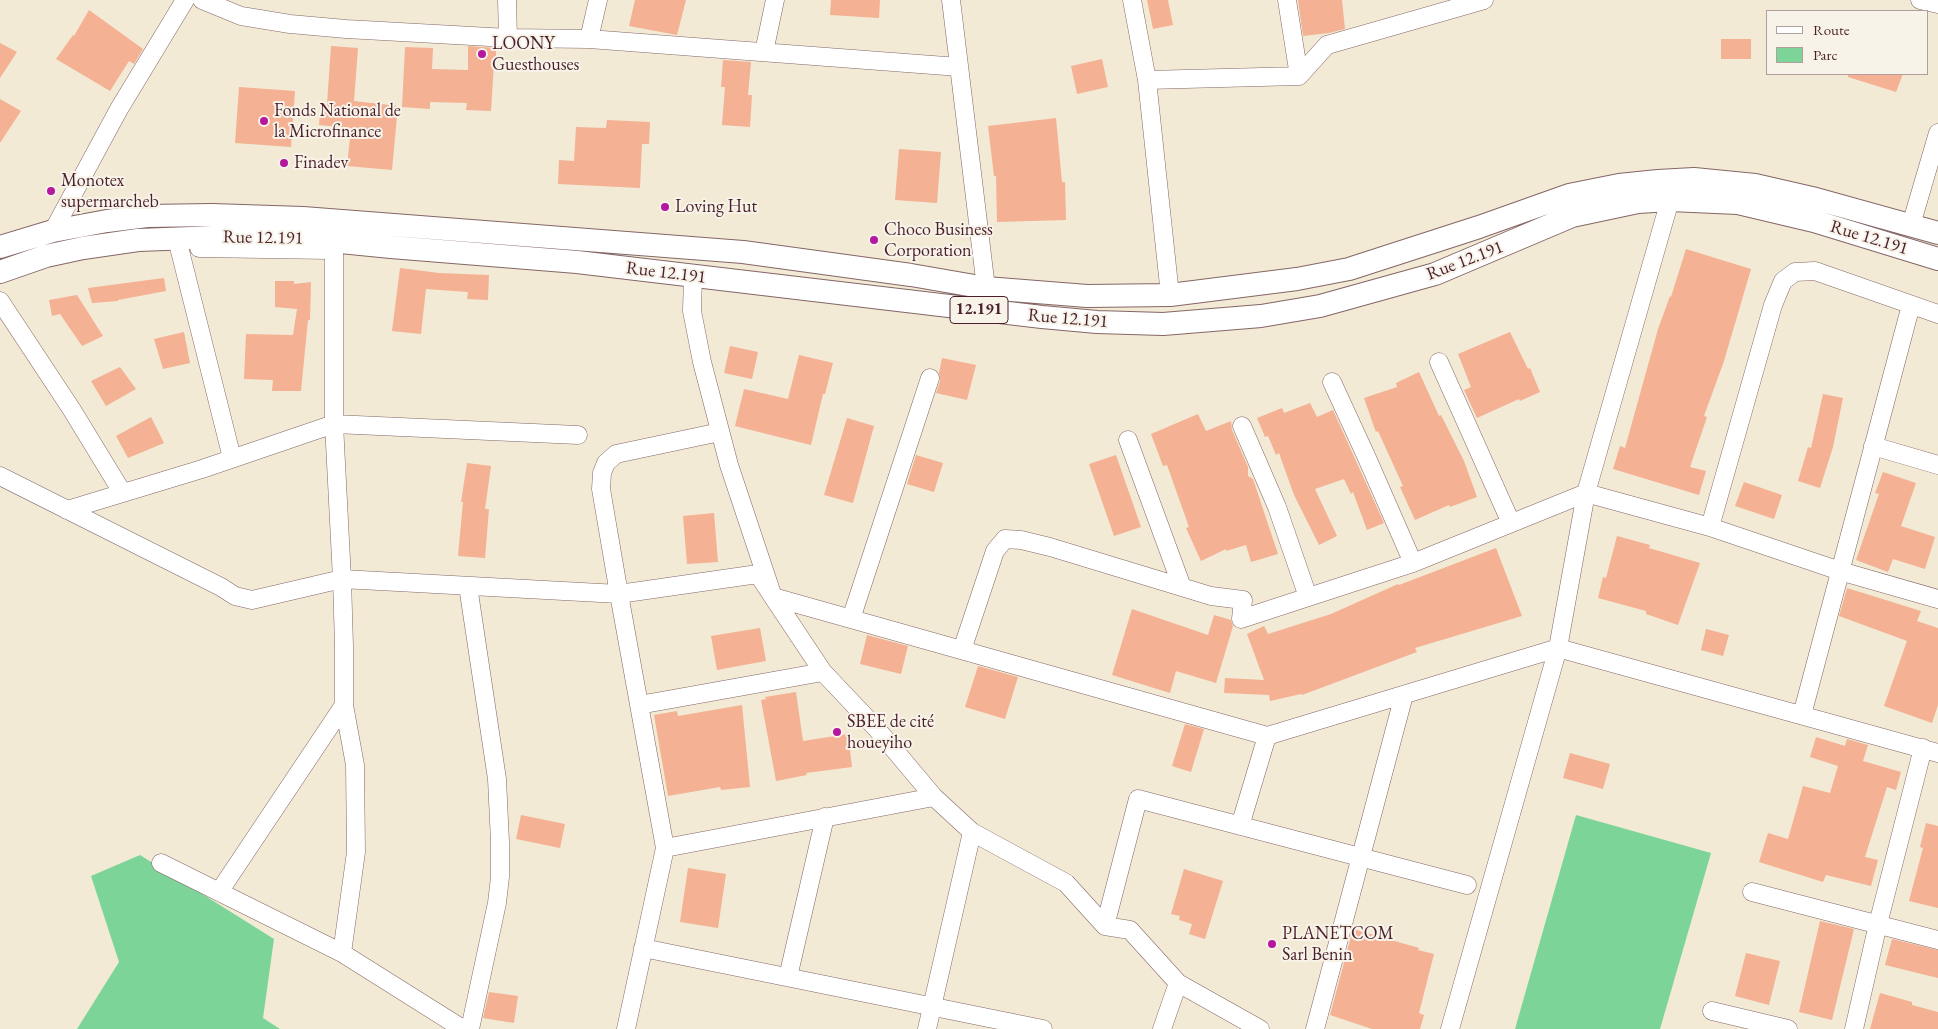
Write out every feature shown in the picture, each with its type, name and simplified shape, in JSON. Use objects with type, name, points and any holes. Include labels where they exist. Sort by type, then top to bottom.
[{"type":"main road","name":"Rue 12.191","points":[[0,247],[53,231],[147,216],[212,215],[303,218],[744,252],[911,274],[986,288],[1087,296],[1170,295],[1297,279],[1349,269],[1479,227],[1569,195],[1619,185],[1658,181],[1694,180],[1755,184],[1938,233]]},
{"type":"main road","name":"Rue 12.191","points":[[0,272],[46,256],[83,248],[138,240],[246,236],[300,238],[577,262],[1042,317],[1097,322],[1163,324],[1261,316],[1320,306],[1435,274],[1572,216],[1638,202],[1670,200],[1738,203],[1814,220],[1938,259]]},
{"type":"street","points":[[53,231],[119,109],[185,0]]},
{"type":"street","points":[[202,0],[241,16],[290,24],[346,29],[508,38],[589,40],[958,67]]},
{"type":"street","points":[[507,0],[508,38]]},
{"type":"street","points":[[589,40],[598,0]]},
{"type":"street","points":[[764,52],[775,0]]},
{"type":"street","points":[[952,0],[958,67],[986,288]]},
{"type":"street","points":[[1132,0],[1147,80],[1170,295]]},
{"type":"street","points":[[1287,0],[1299,76]]},
{"type":"street","points":[[1147,80],[1299,76],[1327,45],[1434,7],[1484,0]]},
{"type":"street","points":[[1920,0],[1938,4]]},
{"type":"street","points":[[1911,225],[1938,132]]},
{"type":"street","points":[[1450,1029],[1558,648],[1586,493],[1670,200]]},
{"type":"street","points":[[179,247],[232,458]]},
{"type":"street","points":[[0,282],[35,270],[82,259],[136,250],[179,247],[334,250],[391,247]]},
{"type":"street","points":[[334,250],[334,424],[342,579],[344,705],[355,765],[356,852],[342,953]]},
{"type":"street","points":[[1710,528],[1772,305],[1783,281],[1795,272],[1815,271],[1938,314]]},
{"type":"street","points":[[693,276],[692,311],[702,362],[729,465],[773,597]]},
{"type":"street","points":[[0,302],[72,410],[122,492]]},
{"type":"street","points":[[1802,714],[1911,305]]},
{"type":"street","points":[[1440,362],[1511,523]]},
{"type":"street","points":[[851,619],[930,378]]},
{"type":"street","points":[[1332,382],[1413,563]]},
{"type":"street","points":[[67,510],[202,469],[334,424],[578,435]]},
{"type":"street","points":[[1242,426],[1277,507],[1308,597]]},
{"type":"street","points":[[626,1029],[665,848],[618,594],[601,489],[602,473],[606,463],[616,454],[720,432]]},
{"type":"street","points":[[1128,440],[1182,587]]},
{"type":"street","points":[[1873,446],[1938,465]]},
{"type":"street","points":[[0,476],[221,587],[235,596],[252,600],[342,579],[618,594],[758,574],[824,672],[876,728],[934,797],[972,832],[1066,883],[1106,926],[1130,930],[1178,983],[1260,1029]]},
{"type":"street","points":[[962,650],[995,551],[1005,539],[1021,540],[1050,547],[1212,596],[1243,600],[1241,618],[1413,563],[1586,493],[1710,528],[1840,571],[1938,599]]},
{"type":"street","points":[[468,586],[497,779],[500,842],[500,877],[497,903],[470,1029]]},
{"type":"street","points":[[773,597],[1267,736],[1558,648],[1930,750],[1878,924],[1854,1029]]},
{"type":"street","points":[[639,705],[824,672]]},
{"type":"street","points":[[1315,1029],[1404,695]]},
{"type":"street","points":[[219,892],[344,705]]},
{"type":"street","points":[[1240,826],[1267,736]]},
{"type":"street","points":[[665,848],[934,797]]},
{"type":"street","points":[[1106,926],[1138,799],[1467,885]]},
{"type":"street","points":[[788,977],[824,817]]},
{"type":"street","points":[[927,1029],[972,832]]},
{"type":"street","points":[[161,863],[342,953],[463,1029]]},
{"type":"street","points":[[1752,892],[1938,940]]},
{"type":"street","points":[[643,948],[1043,1029]]},
{"type":"street","points":[[1162,1029],[1178,983]]},
{"type":"street","points":[[1712,1011],[1788,1029]]},
{"type":"green space","points":[[1576,815],[1711,853],[1660,1029],[1515,1029]]},
{"type":"green space","points":[[140,855],[274,939],[263,1018],[280,1029],[77,1029],[119,962],[91,876]]},
{"type":"building","points":[[635,0],[686,0],[677,35],[629,26]]},
{"type":"building","points":[[831,0],[880,0],[879,18],[830,15]]},
{"type":"building","points":[[1147,0],[1168,0],[1173,25],[1153,29]]},
{"type":"building","points":[[1298,0],[1342,0],[1345,29],[1303,36]]},
{"type":"building","points":[[89,10],[143,49],[134,64],[129,61],[110,91],[56,59],[74,36]]},
{"type":"building","points":[[1721,39],[1751,39],[1751,59],[1721,59]]},
{"type":"building","points":[[0,43],[17,52],[0,78]]},
{"type":"building","points":[[331,46],[358,48],[354,101],[398,106],[392,170],[347,166],[351,128],[319,125],[321,103],[327,104]]},
{"type":"building","points":[[468,46],[496,48],[491,111],[466,110],[467,103],[430,102],[430,109],[402,107],[405,47],[433,48],[432,69],[468,70]]},
{"type":"building","points":[[1102,59],[1108,87],[1077,94],[1071,66]]},
{"type":"building","points":[[723,60],[751,62],[748,95],[752,95],[750,127],[722,125],[725,87],[721,87]]},
{"type":"building","points":[[1848,75],[1903,75],[1896,92],[1848,77]]},
{"type":"building","points":[[239,87],[295,91],[291,147],[235,143]]},
{"type":"building","points":[[0,99],[21,111],[0,143]]},
{"type":"building","points":[[1056,118],[1062,182],[1065,182],[1066,220],[997,222],[996,176],[994,176],[988,126]]},
{"type":"building","points":[[607,120],[650,122],[649,144],[642,144],[640,188],[558,184],[559,160],[574,161],[576,127],[606,128]]},
{"type":"building","points":[[899,149],[941,152],[937,203],[895,200]]},
{"type":"building","points":[[1686,249],[1751,269],[1724,361],[1704,416],[1707,417],[1690,467],[1706,471],[1699,495],[1613,469],[1620,446],[1625,448],[1658,329],[1671,297]]},
{"type":"building","points":[[400,268],[439,273],[489,275],[488,300],[467,299],[468,292],[426,289],[421,334],[392,331]]},
{"type":"building","points":[[164,278],[166,291],[118,301],[92,303],[88,288]]},
{"type":"building","points":[[275,281],[294,281],[294,284],[311,282],[310,320],[308,320],[301,391],[272,391],[273,380],[244,379],[246,334],[293,335],[297,309],[275,307]]},
{"type":"building","points":[[77,295],[103,336],[82,346],[60,314],[52,316],[49,300]]},
{"type":"building","points":[[184,332],[190,363],[163,369],[154,339]]},
{"type":"building","points":[[1510,332],[1528,369],[1530,368],[1540,392],[1520,401],[1519,399],[1477,418],[1464,390],[1471,387],[1458,354]]},
{"type":"building","points":[[730,346],[758,352],[752,379],[724,373]]},
{"type":"building","points":[[799,355],[833,363],[825,394],[823,394],[811,445],[735,426],[744,389],[788,399]]},
{"type":"building","points":[[942,358],[976,365],[967,400],[936,393],[940,381],[939,373]]},
{"type":"building","points":[[120,367],[136,389],[106,406],[91,381]]},
{"type":"building","points":[[1419,372],[1439,416],[1441,415],[1464,461],[1477,497],[1450,507],[1449,505],[1415,520],[1400,487],[1403,486],[1378,431],[1376,432],[1364,398],[1397,387],[1396,383]]},
{"type":"building","points":[[1823,394],[1843,398],[1833,447],[1820,488],[1798,481],[1808,447],[1811,448]]},
{"type":"building","points":[[1310,403],[1317,417],[1333,410],[1384,523],[1367,530],[1353,492],[1351,494],[1344,479],[1315,489],[1337,536],[1319,545],[1294,495],[1279,453],[1276,455],[1268,436],[1265,437],[1257,418],[1282,408],[1284,413]]},
{"type":"building","points":[[1198,414],[1206,431],[1231,421],[1232,430],[1248,467],[1248,476],[1253,479],[1278,554],[1251,562],[1246,545],[1226,551],[1226,549],[1201,561],[1186,528],[1189,527],[1167,465],[1163,466],[1151,434]]},
{"type":"building","points":[[151,417],[164,443],[128,458],[116,436]]},
{"type":"building","points":[[847,418],[874,426],[853,503],[824,495]]},
{"type":"building","points":[[916,455],[943,463],[934,492],[907,484]]},
{"type":"building","points":[[1116,455],[1141,527],[1114,536],[1089,464]]},
{"type":"building","points":[[467,463],[491,466],[485,509],[489,509],[485,558],[458,556],[463,502],[461,502]]},
{"type":"building","points":[[1883,472],[1916,483],[1901,526],[1935,537],[1925,569],[1893,559],[1888,572],[1856,560],[1879,494],[1875,493]]},
{"type":"building","points":[[1744,482],[1782,495],[1774,519],[1735,506]]},
{"type":"building","points":[[714,513],[718,562],[687,564],[683,516]]},
{"type":"building","points":[[1617,536],[1650,545],[1649,548],[1700,563],[1678,625],[1646,614],[1646,611],[1598,598],[1603,577],[1606,578]]},
{"type":"building","points":[[1496,548],[1522,616],[1415,648],[1417,652],[1302,695],[1270,701],[1269,695],[1224,693],[1225,678],[1264,680],[1247,634],[1264,626],[1268,634],[1331,614],[1398,584]]},
{"type":"building","points":[[1847,588],[1921,611],[1917,621],[1938,628],[1938,705],[1932,723],[1884,706],[1907,641],[1839,616]]},
{"type":"building","points":[[1132,609],[1208,635],[1214,615],[1231,620],[1233,626],[1216,683],[1176,671],[1170,693],[1112,675]]},
{"type":"building","points":[[760,628],[766,661],[717,670],[711,636]]},
{"type":"building","points":[[1706,629],[1729,635],[1723,656],[1701,650]]},
{"type":"building","points":[[867,635],[908,646],[901,674],[860,664]]},
{"type":"building","points":[[978,666],[1018,677],[1005,719],[965,707]]},
{"type":"building","points":[[796,692],[803,741],[848,734],[852,767],[806,773],[807,775],[776,781],[761,700],[766,699],[765,697]]},
{"type":"building","points":[[742,705],[750,787],[721,790],[720,787],[668,796],[654,715],[677,711],[678,716]]},
{"type":"building","points":[[1185,724],[1204,729],[1191,772],[1172,766]]},
{"type":"building","points":[[1816,737],[1845,746],[1847,739],[1868,745],[1863,761],[1901,772],[1896,790],[1887,787],[1865,857],[1878,860],[1871,886],[1826,875],[1823,882],[1759,862],[1768,833],[1788,839],[1803,786],[1830,793],[1838,766],[1810,757]]},
{"type":"building","points":[[1570,753],[1610,764],[1603,789],[1563,778]]},
{"type":"building","points":[[521,815],[565,824],[560,848],[516,839]]},
{"type":"building","points":[[1926,823],[1938,826],[1938,908],[1909,901],[1923,848],[1920,847]]},
{"type":"building","points":[[688,868],[726,874],[718,928],[680,922]]},
{"type":"building","points":[[1184,869],[1223,881],[1205,939],[1189,934],[1192,924],[1179,920],[1180,916],[1171,914]]},
{"type":"building","points":[[1820,921],[1854,929],[1832,1020],[1799,1012]]},
{"type":"building","points":[[1353,929],[1434,954],[1419,1013],[1424,1015],[1420,1029],[1372,1029],[1330,1015]]},
{"type":"building","points":[[1892,939],[1938,950],[1938,978],[1885,965]]},
{"type":"building","points":[[1746,953],[1780,961],[1769,1005],[1735,996]]},
{"type":"building","points":[[489,992],[518,996],[514,1023],[483,1018]]},
{"type":"building","points":[[1880,993],[1938,1012],[1938,1029],[1870,1029]]},
{"type":"place","name":"LOONY Guesthouses","points":[[482,54]]},
{"type":"place","name":"Fonds National de la Microfinance","points":[[264,121]]},
{"type":"place","name":"Finadev","points":[[284,163]]},
{"type":"place","name":"Monotex supermarcheb","points":[[51,191]]},
{"type":"place","name":"Loving Hut","points":[[665,207]]},
{"type":"place","name":"Choco Business Corporation","points":[[874,240]]},
{"type":"place","name":"SBEE de cité houeyiho","points":[[837,732]]},
{"type":"place","name":"PLANETCOM Sarl Benin","points":[[1272,944]]}]
